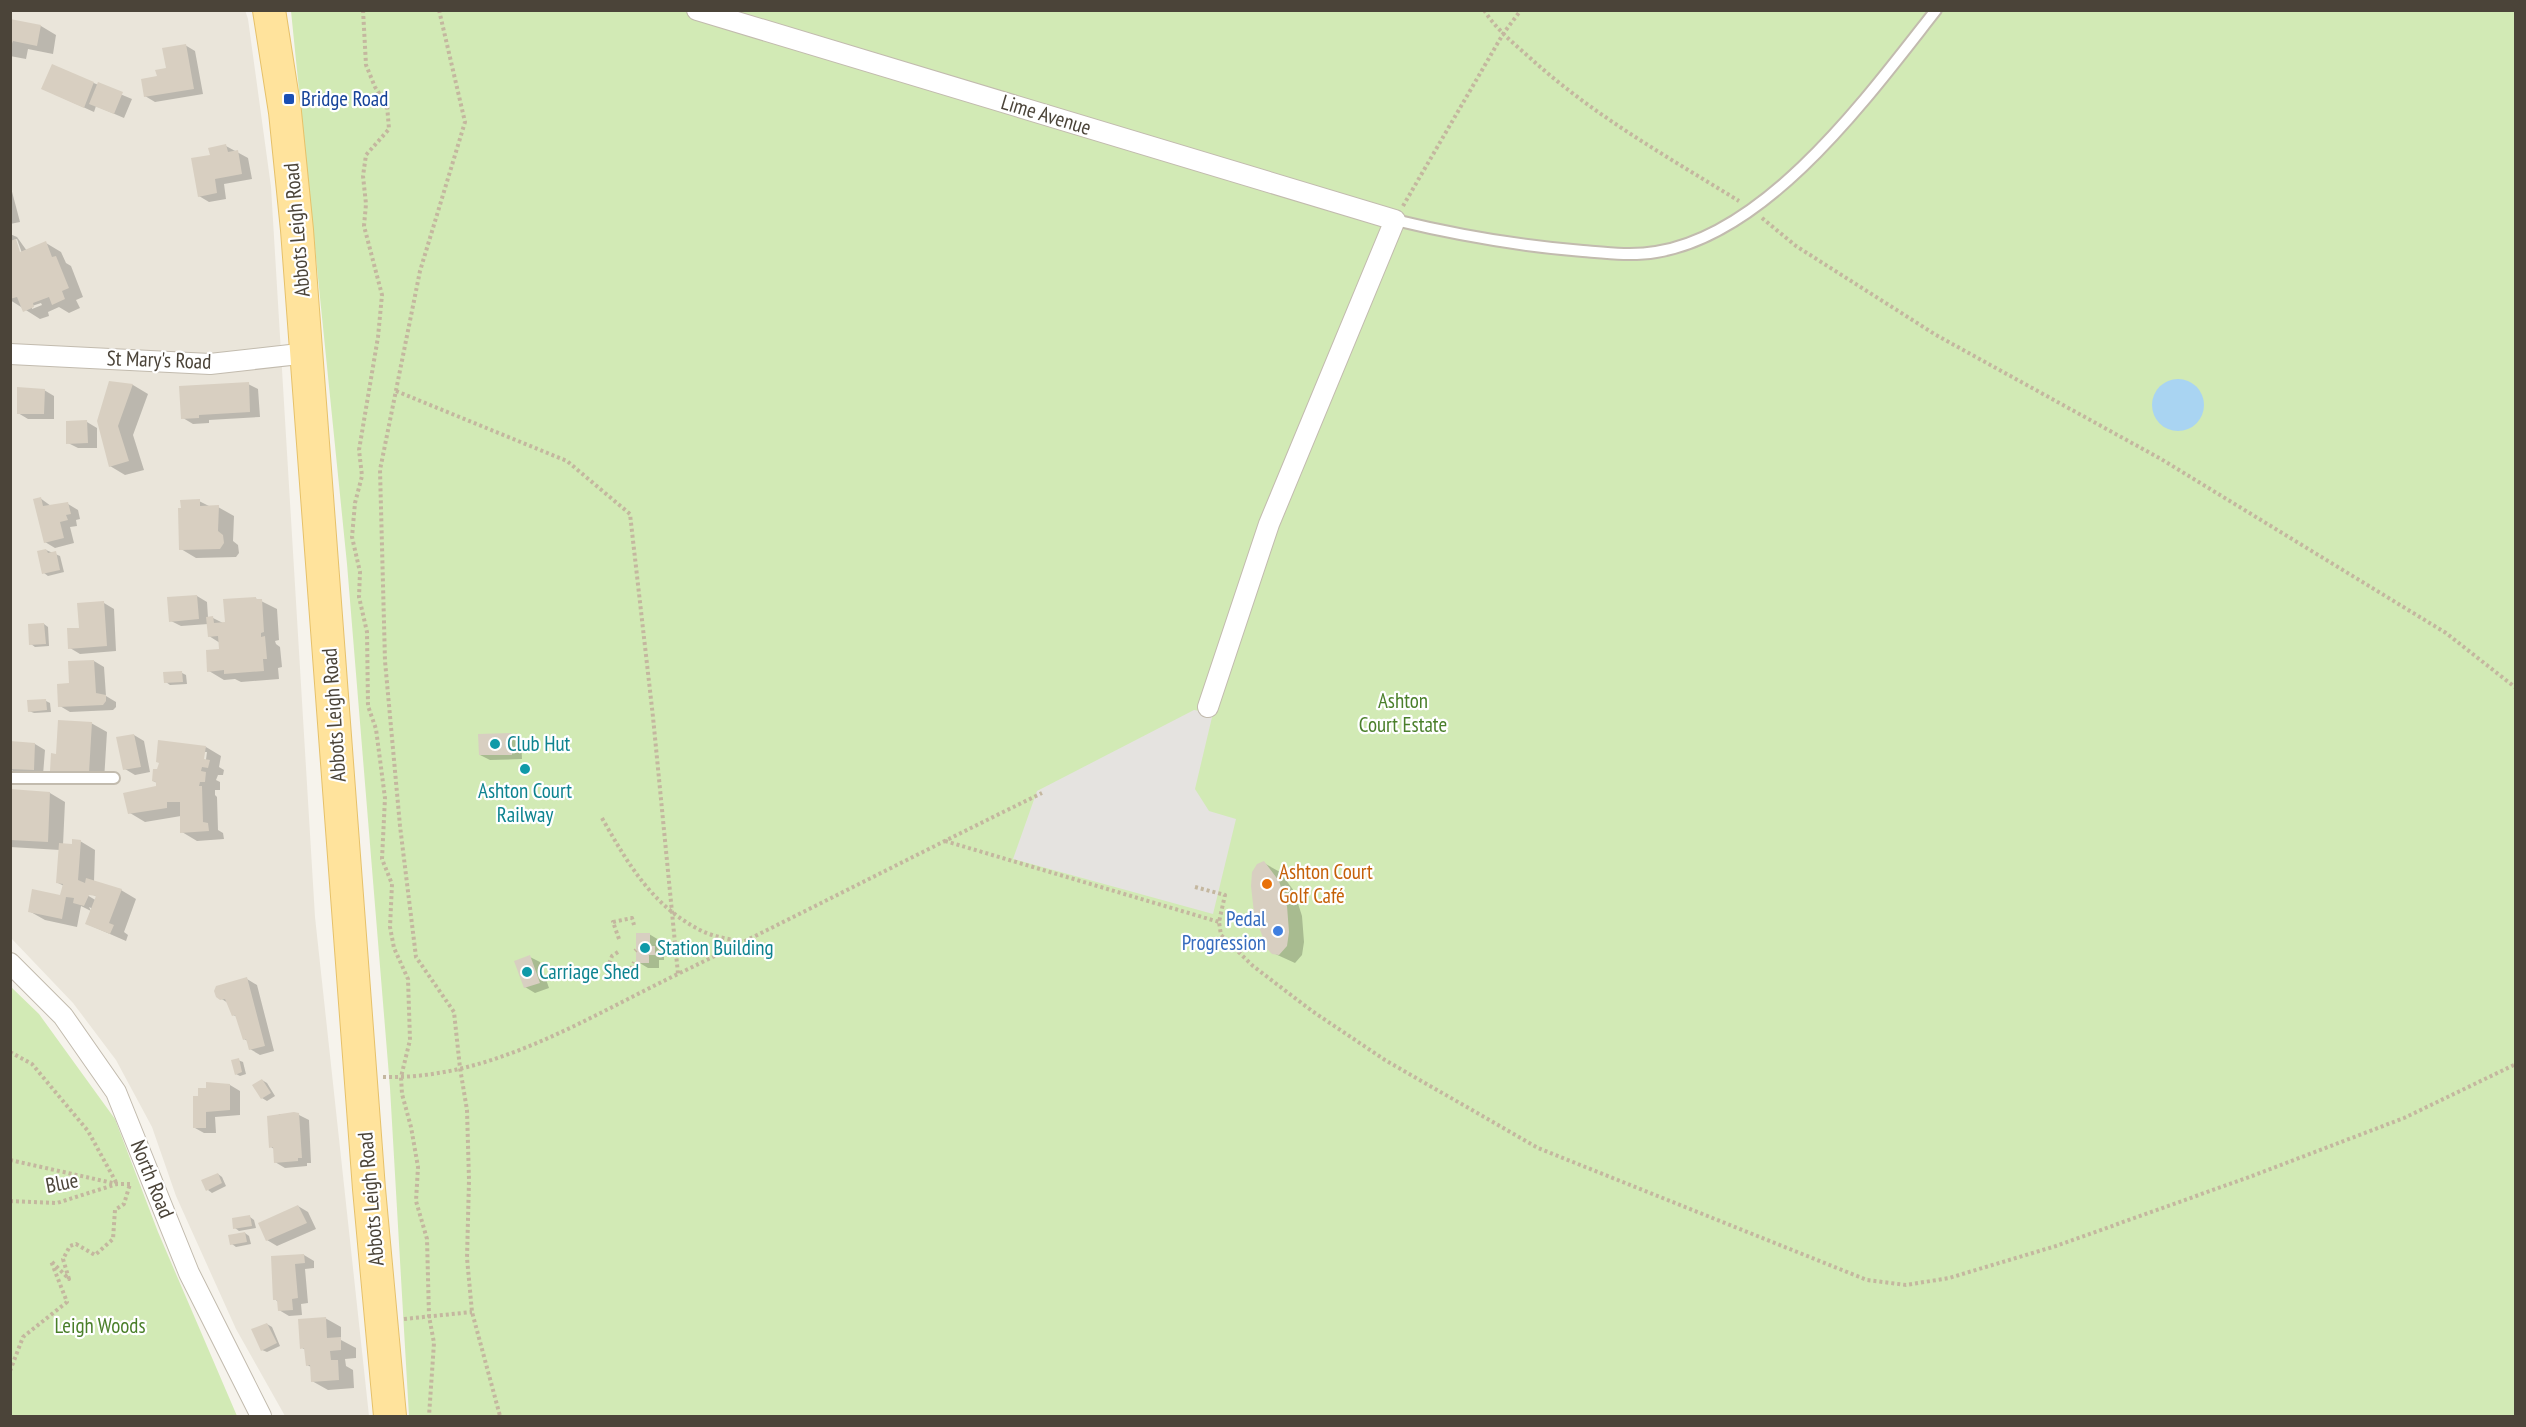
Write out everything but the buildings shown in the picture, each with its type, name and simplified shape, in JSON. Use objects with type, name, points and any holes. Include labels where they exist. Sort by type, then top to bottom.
[{"type":"main road","name":"Abbots Leigh Road","points":[[268,12],[285,112],[308,353],[361,1074],[390,1416]]},
{"type":"street","name":"Lime Avenue","points":[[697,10],[1395,220]]},
{"type":"street","points":[[1208,707],[1269,524],[1395,220]]},
{"type":"street","name":"St Mary's Road","points":[[10,354],[210,364],[308,353]]},
{"type":"street","name":"North Road","points":[[10,963],[63,1016],[116,1092],[189,1273],[261,1416]]},
{"type":"lane","points":[[1395,220],[1527,247],[1616,254],[1656,252],[1694,242],[1753,210],[1800,168],[1858,110],[1936,10]]},
{"type":"lane","points":[[10,778],[114,778]]},
{"type":"path","points":[[363,10],[366,65],[375,87],[387,105],[389,129],[366,155],[363,176],[366,204],[364,226],[382,295],[359,450],[362,476],[355,503],[352,537],[360,572],[359,597],[367,632],[368,706],[376,729],[385,798],[382,859],[392,884],[390,927],[393,948],[408,979],[410,1040],[401,1077],[402,1094],[418,1167],[416,1201],[427,1239],[429,1316],[434,1343],[429,1416]]},
{"type":"path","points":[[439,10],[465,122],[420,271],[380,470],[385,661],[399,814],[416,957],[454,1012],[467,1110],[469,1180],[467,1258],[472,1312],[500,1416]]},
{"type":"path","points":[[1484,10],[1492,23],[1550,76],[1612,123],[1753,210],[1796,246],[1936,335],[2160,459],[2445,633],[2516,688]]},
{"type":"path","points":[[1395,220],[1503,33],[1521,10]]},
{"type":"path","points":[[396,392],[567,461],[630,514],[653,717],[678,974]]},
{"type":"path","points":[[361,1074],[401,1077],[474,1066],[566,1031],[1042,793]]},
{"type":"path","points":[[602,818],[631,868],[658,901],[704,932],[744,942]]},
{"type":"path","points":[[944,841],[1219,922]]},
{"type":"path","points":[[1195,887],[1225,895],[1219,922],[1221,935],[1253,966],[1312,1011],[1385,1060],[1538,1148],[1867,1280],[1906,1285],[1949,1278],[2056,1246],[2252,1176],[2404,1118],[2516,1065]]},
{"type":"path","points":[[619,939],[613,922],[632,918],[634,925]]},
{"type":"path","points":[[618,952],[612,956],[608,966],[628,976],[634,962]]},
{"type":"path","points":[[10,1052],[32,1064],[88,1131],[117,1184]]},
{"type":"path","points":[[10,1160],[117,1184]]},
{"type":"path","name":"Blue","points":[[10,1201],[57,1203],[117,1184]]},
{"type":"path","points":[[10,1371],[23,1337],[67,1302],[51,1261],[69,1279],[63,1259],[70,1246],[76,1244],[95,1255],[113,1239],[115,1210],[124,1204],[130,1184]]},
{"type":"path","points":[[404,1319],[472,1312]]},
{"type":"shaded area","points":[[245,10],[271,187],[315,917],[369,1416],[285,1416],[236,1329],[176,1196],[152,1127],[116,1060],[73,1003],[11,938],[10,11]]},
{"type":"shaded area","points":[[1194,710],[1213,713],[1195,789],[1209,811],[1236,819],[1213,914],[1013,859],[1037,791]]},
{"type":"green space","name":"Ashton Court Estate","points":[[291,11],[2515,11],[2515,1416],[409,1416],[390,1088],[347,564]]},
{"type":"green space","name":"Leigh Woods","points":[[11,987],[39,1014],[115,1119],[158,1232],[237,1416],[11,1416]]},
{"type":"water","points":[[2173,379],[2183,379],[2197,386],[2204,405],[2197,424],[2183,431],[2173,431],[2163,427],[2156,420],[2152,410],[2152,400],[2156,390],[2163,383]]},
{"type":"place","name":"Bridge Road","points":[[289,99]]},
{"type":"place","name":"Club Hut","points":[[495,744]]},
{"type":"place","name":"Ashton Court Railway","points":[[525,769]]},
{"type":"place","name":"Ashton Court Golf Café","points":[[1267,884]]},
{"type":"place","name":"Pedal Progression","points":[[1278,931]]},
{"type":"place","name":"Station Building","points":[[645,948]]},
{"type":"place","name":"Carriage Shed","points":[[527,972]]}]
